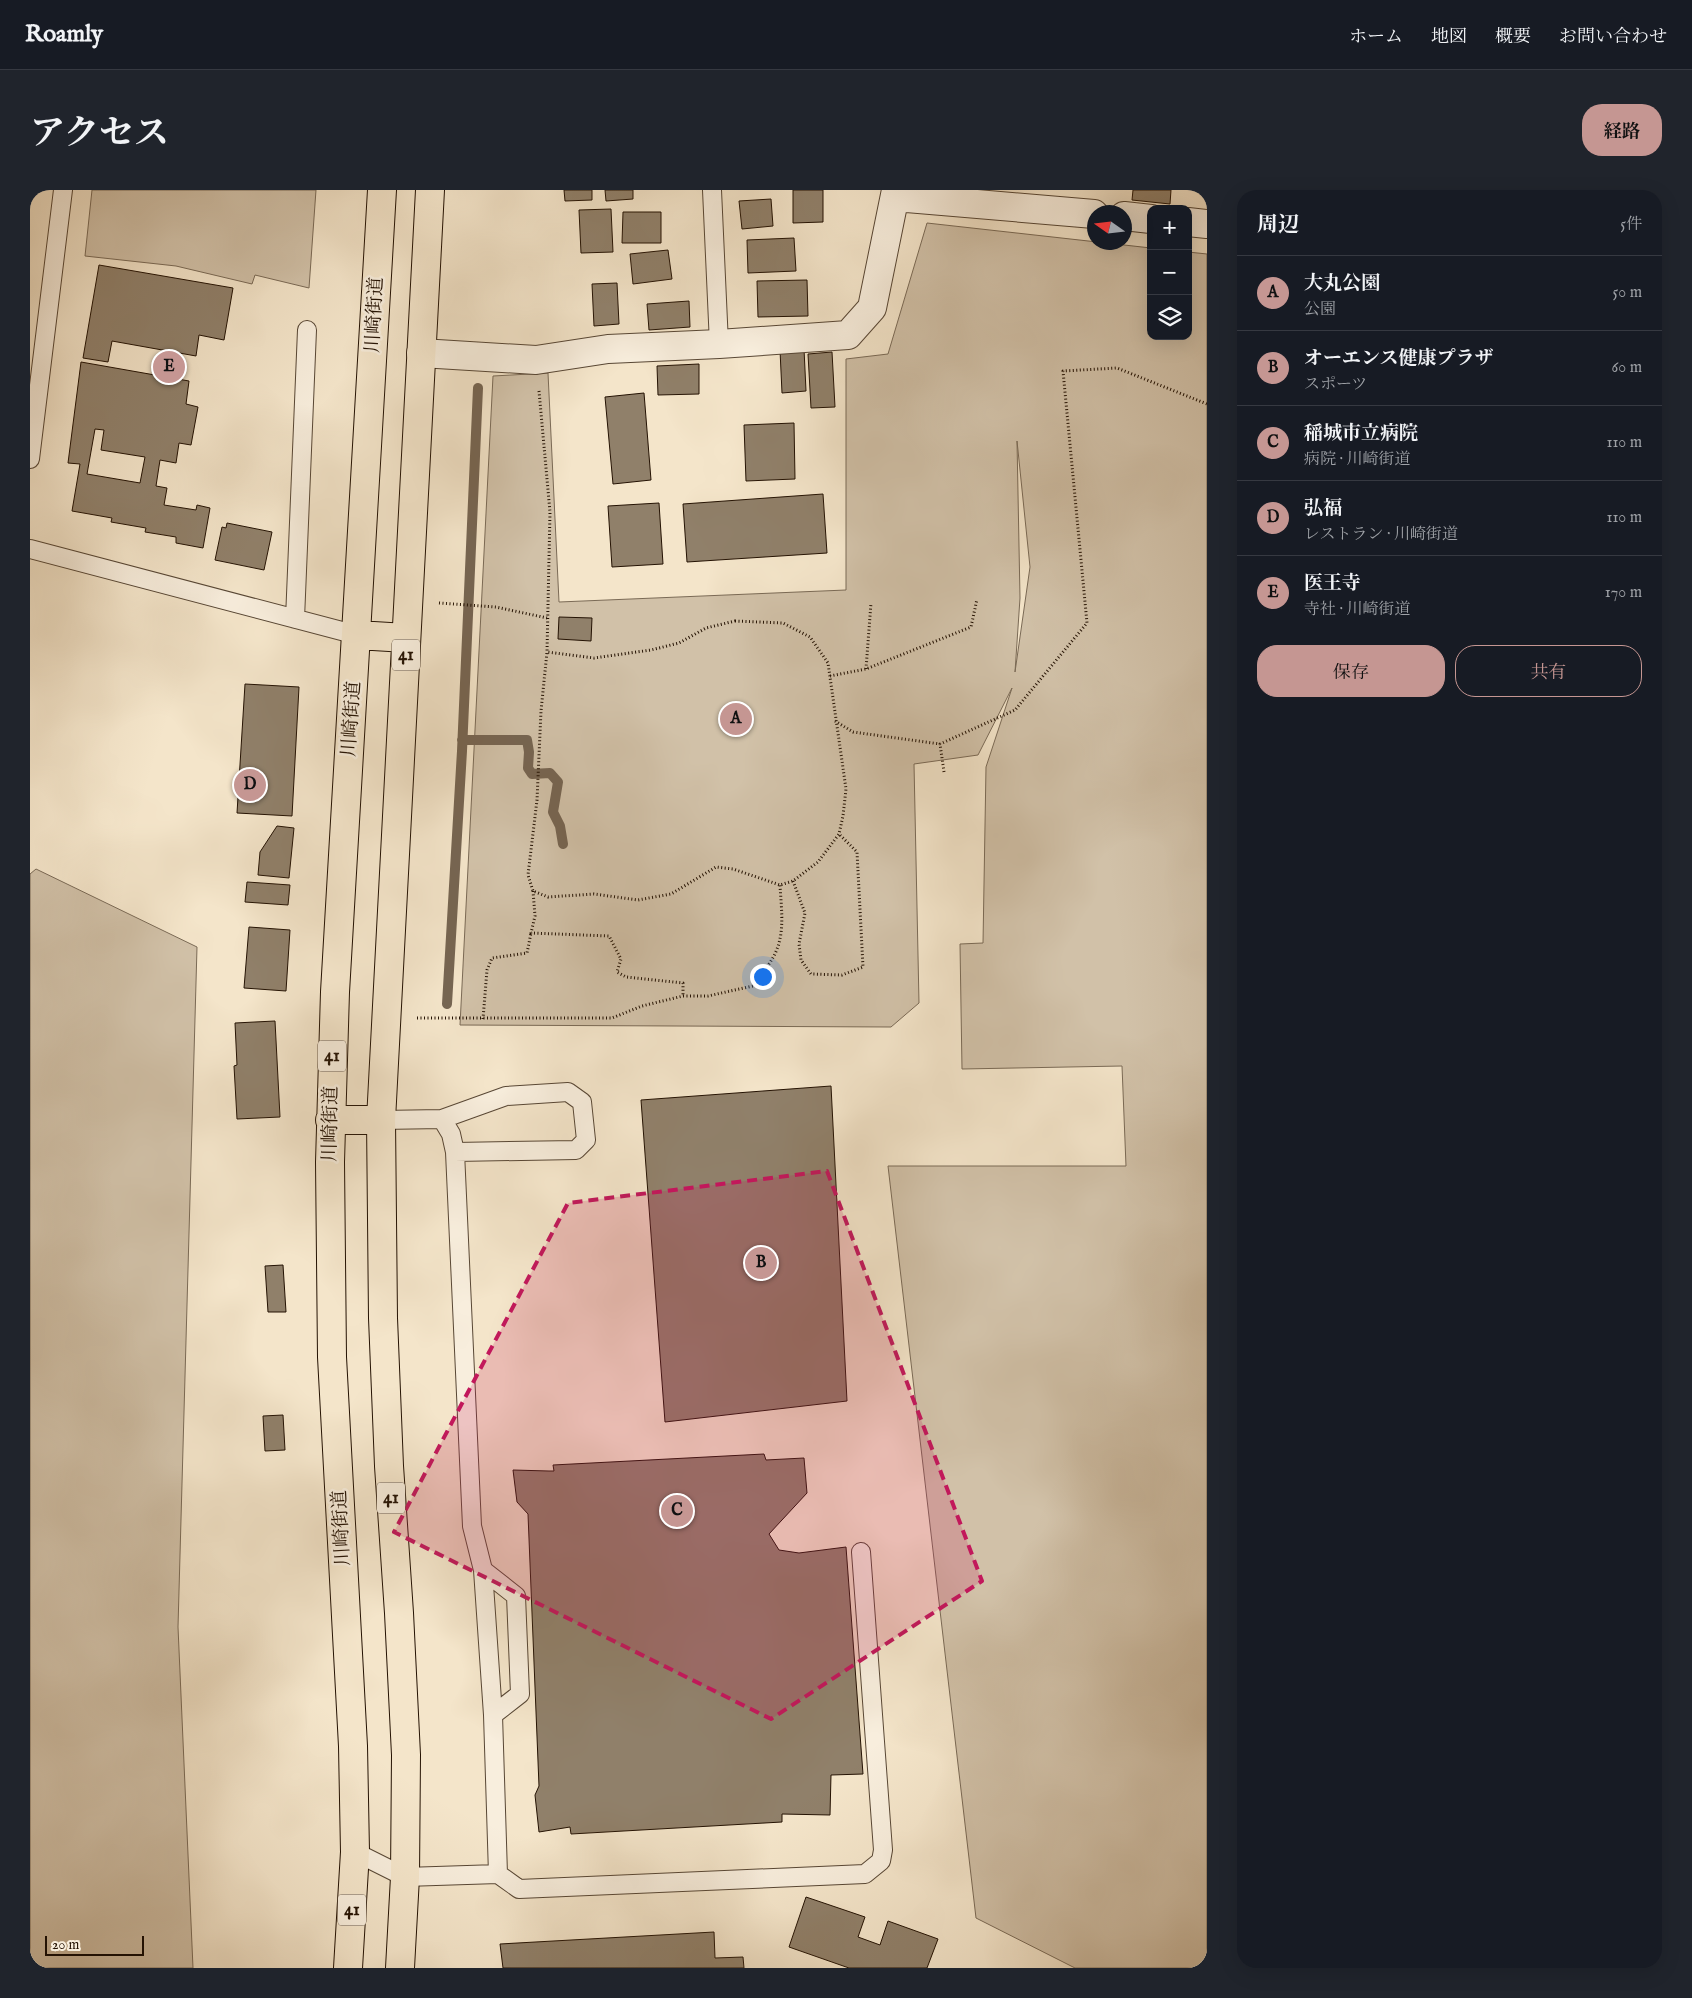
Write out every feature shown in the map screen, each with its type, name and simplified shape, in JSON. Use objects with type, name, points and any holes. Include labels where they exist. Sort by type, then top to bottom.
[{"type":"main road","name":"川崎街道","points":[[348,1968],[355,1852],[352,1727],[332,1358],[330,1120],[335,992],[382,190]]},
{"type":"main road","name":"41","points":[[400,1968],[405,1876],[406,1755],[400,1623],[389,1466],[383,1318],[381,1120],[430,190]]},
{"type":"main road","points":[[357,635],[406,638]]},
{"type":"main road","points":[[330,1120],[381,1120]]},
{"type":"street","points":[[421,353],[536,360],[608,349],[848,335],[872,308],[896,193],[1087,213]]},
{"type":"street","points":[[1132,217],[1147,219]]},
{"type":"street","points":[[1192,222],[1207,224]]},
{"type":"lane","points":[[30,459],[63,190]]},
{"type":"lane","points":[[712,190],[719,344]]},
{"type":"lane","points":[[295,619],[307,330]]},
{"type":"lane","points":[[30,549],[357,635]]},
{"type":"lane","points":[[381,1120],[442,1119],[506,1096],[568,1092],[582,1102],[586,1140],[576,1150],[455,1152]]},
{"type":"lane","points":[[442,1119],[451,1134],[455,1152],[472,1526],[483,1570],[494,1715],[498,1874]]},
{"type":"lane","points":[[355,1852],[405,1876],[498,1874],[519,1889],[865,1874],[881,1861],[883,1850],[861,1552]]},
{"type":"lane","points":[[483,1570],[516,1596],[520,1694],[494,1715]]},
{"type":"path","points":[[483,1019],[487,970],[492,958],[527,953],[535,916],[533,891],[528,875],[537,800],[541,711],[547,652],[550,512],[536,360]]},
{"type":"path","points":[[835,720],[853,732],[940,744],[1015,710],[1087,623],[1063,371],[1117,368],[1207,404]]},
{"type":"path","points":[[830,676],[866,669],[971,627],[977,599]]},
{"type":"path","points":[[447,603],[496,607],[547,618]]},
{"type":"path","points":[[866,669],[871,603]]},
{"type":"path","points":[[533,891],[548,897],[594,894],[638,900],[671,894],[716,867],[733,869],[780,885],[793,881],[818,862],[839,834],[844,816],[846,789],[828,663],[810,637],[783,623],[735,622],[706,628],[679,643],[651,650],[594,658],[547,652]]},
{"type":"path","points":[[940,744],[944,772]]},
{"type":"path","points":[[793,881],[805,914],[799,944],[801,960],[811,974],[842,975],[863,967],[857,852],[839,834]]},
{"type":"path","points":[[414,1018],[612,1018],[642,1006],[683,996],[708,996],[753,986],[770,962],[779,944],[782,925],[780,885]]},
{"type":"path","points":[[531,934],[609,936],[621,959],[617,972],[626,977],[683,983],[683,996]]},
{"type":"highlighted area","points":[[827,1171],[982,1581],[771,1719],[394,1532],[568,1203]]},
{"type":"shaded area","points":[[92,190],[316,190],[309,288],[255,275],[252,284],[176,266],[85,256]]},
{"type":"shaded area","points":[[927,223],[1087,241],[1087,250],[1132,250],[1132,246],[1147,248],[1147,340],[1192,340],[1192,252],[1207,254],[1207,1968],[1075,1968],[976,1918],[888,1166],[1126,1166],[1122,1066],[962,1069],[960,944],[983,943],[986,767],[1012,688],[978,755],[914,764],[919,1003],[891,1027],[460,1025],[493,376],[548,373],[559,602],[846,590],[846,359],[888,354]],"holes":[[[1017,441],[1030,567],[1015,672],[1020,598]]]},
{"type":"shaded area","points":[[36,869],[197,947],[178,1627],[193,1968],[30,1968],[30,874]]},
{"type":"building","points":[[564,190],[592,190],[592,200],[565,201]]},
{"type":"building","points":[[605,190],[633,190],[633,199],[606,201]]},
{"type":"building","points":[[793,190],[823,190],[823,222],[793,223]]},
{"type":"building","points":[[1133,190],[1171,190],[1170,204],[1132,200]]},
{"type":"building","points":[[771,199],[773,226],[742,229],[739,201]]},
{"type":"building","points":[[611,209],[613,252],[581,253],[579,210]]},
{"type":"building","points":[[623,212],[661,212],[661,243],[622,243]]},
{"type":"building","points":[[794,238],[796,271],[748,273],[747,240]]},
{"type":"building","points":[[668,250],[672,279],[633,284],[630,254]]},
{"type":"building","points":[[99,265],[233,288],[224,340],[199,335],[196,356],[112,341],[108,362],[83,358]]},
{"type":"building","points":[[807,280],[808,316],[758,317],[757,281]]},
{"type":"building","points":[[617,283],[619,324],[594,326],[592,284]]},
{"type":"building","points":[[689,301],[690,327],[649,330],[647,304]]},
{"type":"building","points":[[804,349],[806,391],[782,393],[780,350]]},
{"type":"building","points":[[832,352],[835,407],[811,408],[808,354]]},
{"type":"building","points":[[81,362],[189,381],[186,404],[198,407],[191,445],[179,443],[176,463],[160,460],[156,486],[167,488],[164,505],[196,510],[197,505],[210,508],[203,548],[176,543],[176,537],[145,532],[146,528],[111,522],[112,518],[72,511],[80,464],[68,463]],"holes":[[[95,429],[104,430],[101,450],[145,457],[140,483],[87,474]]]},
{"type":"building","points":[[699,364],[699,394],[658,395],[657,366]]},
{"type":"building","points":[[644,393],[651,480],[613,484],[605,397]]},
{"type":"building","points":[[794,423],[795,479],[746,481],[744,425]]},
{"type":"building","points":[[823,494],[827,553],[687,562],[683,504]]},
{"type":"building","points":[[659,503],[663,564],[612,567],[608,506]]},
{"type":"building","points":[[227,523],[272,532],[264,570],[215,560],[222,527],[226,528]]},
{"type":"building","points":[[559,617],[592,618],[591,641],[558,639]]},
{"type":"building","points":[[245,684],[299,687],[292,816],[237,813]]},
{"type":"building","points":[[277,826],[294,828],[289,878],[258,875],[260,852]]},
{"type":"building","points":[[247,882],[290,885],[288,905],[245,902]]},
{"type":"building","points":[[249,927],[290,930],[286,991],[244,988]]},
{"type":"building","points":[[275,1021],[280,1117],[237,1119],[234,1066],[237,1065],[235,1023]]},
{"type":"building","points":[[831,1086],[847,1401],[665,1422],[641,1100]]},
{"type":"building","points":[[283,1265],[286,1312],[268,1312],[265,1266]]},
{"type":"building","points":[[283,1415],[285,1450],[265,1451],[263,1416]]},
{"type":"building","points":[[764,1454],[766,1460],[804,1458],[807,1493],[769,1534],[779,1550],[799,1553],[846,1547],[863,1774],[831,1775],[830,1815],[782,1814],[782,1822],[571,1834],[570,1827],[539,1832],[535,1795],[539,1786],[528,1514],[517,1502],[513,1470],[554,1471],[553,1465]]},
{"type":"building","points":[[806,1897],[865,1917],[858,1937],[880,1945],[888,1921],[938,1939],[927,1968],[849,1968],[789,1947]]},
{"type":"building","points":[[714,1932],[715,1958],[743,1957],[744,1968],[503,1968],[500,1944]]},
{"type":"waterway","points":[[447,1004],[462,751],[478,388]]},
{"type":"waterway","points":[[462,740],[527,740],[529,752],[528,768],[532,774],[550,773],[558,782],[553,812],[560,826],[563,844]]},
{"type":"place","name":"医王寺","points":[[169,367]]},
{"type":"place","name":"大丸公園","points":[[736,719]]},
{"type":"place","name":"弘福","points":[[250,785]]},
{"type":"place","name":"オーエンス健康プラザ","points":[[761,1263]]},
{"type":"place","name":"稲城市立病院","points":[[677,1511]]}]
